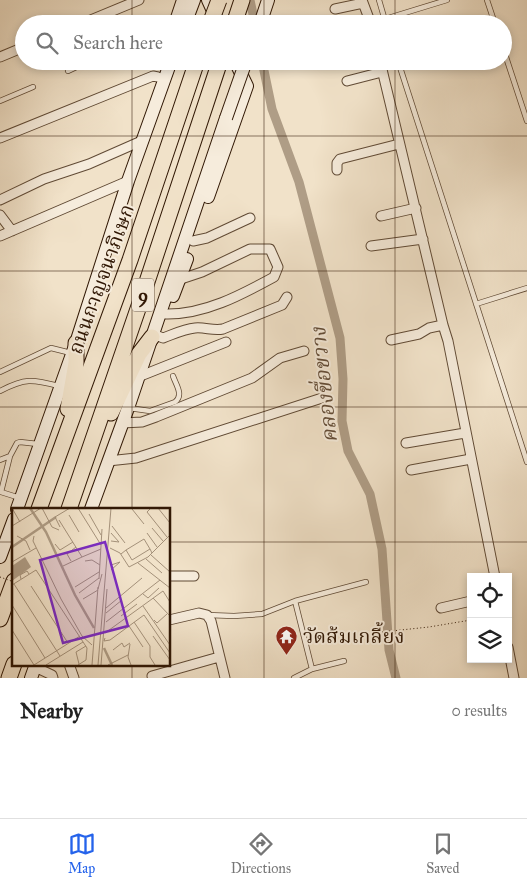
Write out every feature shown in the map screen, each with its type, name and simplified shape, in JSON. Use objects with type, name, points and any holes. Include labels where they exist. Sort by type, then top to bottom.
[{"type":"highway","points":[[213,15],[219,0]]},
{"type":"highway","points":[[237,15],[242,0]]},
{"type":"highway","name":"ถนนกาญจนาภิเษก","points":[[39,508],[130,260],[194,70]]},
{"type":"highway","name":"9","points":[[68,508],[140,303],[217,70]]},
{"type":"highway","points":[[93,441],[114,408],[138,354],[153,332]]},
{"type":"highway","points":[[60,450],[76,363],[74,348]]},
{"type":"highway","points":[[0,619],[12,587]]},
{"type":"highway","points":[[9,678],[13,666]]},
{"type":"main road","points":[[178,15],[183,0]]},
{"type":"main road","points":[[188,15],[194,0]]},
{"type":"main road","points":[[208,0],[215,15]]},
{"type":"main road","points":[[263,15],[268,0]]},
{"type":"main road","points":[[134,162],[160,70]]},
{"type":"main road","points":[[19,504],[74,348],[134,162],[168,70]]},
{"type":"main road","points":[[153,332],[165,314],[180,279],[247,86],[240,70]]},
{"type":"main road","points":[[91,508],[128,408],[243,70]]},
{"type":"main road","points":[[0,557],[12,524]]},
{"type":"street","points":[[103,15],[139,0]]},
{"type":"street","points":[[335,9],[363,1],[368,15]]},
{"type":"street","points":[[0,57],[15,51]]},
{"type":"street","points":[[347,81],[382,72],[448,341],[494,573]]},
{"type":"street","points":[[0,137],[154,76],[158,77]]},
{"type":"street","points":[[0,200],[44,179],[90,164],[139,142]]},
{"type":"street","points":[[337,170],[337,163],[340,159],[400,144]]},
{"type":"street","points":[[0,236],[128,181]]},
{"type":"street","points":[[381,216],[416,208]]},
{"type":"street","points":[[0,215],[12,231]]},
{"type":"street","points":[[193,241],[207,238],[250,218]]},
{"type":"street","points":[[371,246],[423,239]]},
{"type":"street","points":[[165,314],[190,313],[217,304],[274,277],[278,267],[270,249],[250,249],[202,272],[180,279]]},
{"type":"street","points":[[153,332],[163,338],[187,329],[197,328],[216,331],[224,329],[282,305],[286,297]]},
{"type":"street","points":[[391,340],[419,334],[429,328],[443,325]]},
{"type":"street","points":[[138,377],[226,342]]},
{"type":"street","points":[[122,423],[142,422],[156,417],[252,378],[280,358],[304,351]]},
{"type":"street","points":[[108,461],[136,458],[322,398]]},
{"type":"street","points":[[406,443],[465,433]]},
{"type":"street","points":[[410,470],[471,459]]},
{"type":"street","points":[[170,576],[194,576]]},
{"type":"street","points":[[441,608],[467,601]]},
{"type":"street","points":[[170,620],[199,612],[208,615],[225,678]]},
{"type":"street","points":[[152,676],[219,658]]},
{"type":"street","points":[[511,663],[514,678]]},
{"type":"street","points":[[70,666],[74,678]]},
{"type":"street","points":[[34,670],[52,675],[53,678]]},
{"type":"lane","points":[[379,0],[384,15]]},
{"type":"lane","points":[[403,15],[447,0]]},
{"type":"lane","points":[[488,0],[492,15]]},
{"type":"lane","points":[[401,70],[527,462]]},
{"type":"lane","points":[[510,70],[527,121]]},
{"type":"lane","points":[[0,101],[33,87]]},
{"type":"lane","points":[[476,304],[527,288]]},
{"type":"lane","points":[[0,372],[50,348],[74,348]]},
{"type":"lane","points":[[128,408],[150,411],[178,400],[180,394],[173,376]]},
{"type":"lane","points":[[0,391],[22,382],[34,380],[61,386]]},
{"type":"lane","points":[[19,504],[1,492],[10,456],[17,443],[40,444]]},
{"type":"lane","points":[[0,460],[10,456]]},
{"type":"lane","points":[[208,615],[262,614],[295,602],[366,582]]},
{"type":"lane","points":[[295,602],[312,669]]},
{"type":"lane","points":[[294,678],[312,669],[344,661]]},
{"type":"path","points":[[382,632],[467,621]]},
{"type":"waterway","name":"คลองขื่อขวาง","points":[[250,0],[253,15]]},
{"type":"waterway","name":"คลองขื่อขวาง","points":[[264,70],[272,109],[299,182],[340,338],[343,379],[342,421],[348,451],[370,494],[382,549],[389,650],[396,678]]},
{"type":"place","name":"วัดส้มเกลี้ยง","points":[[287,655]]}]
